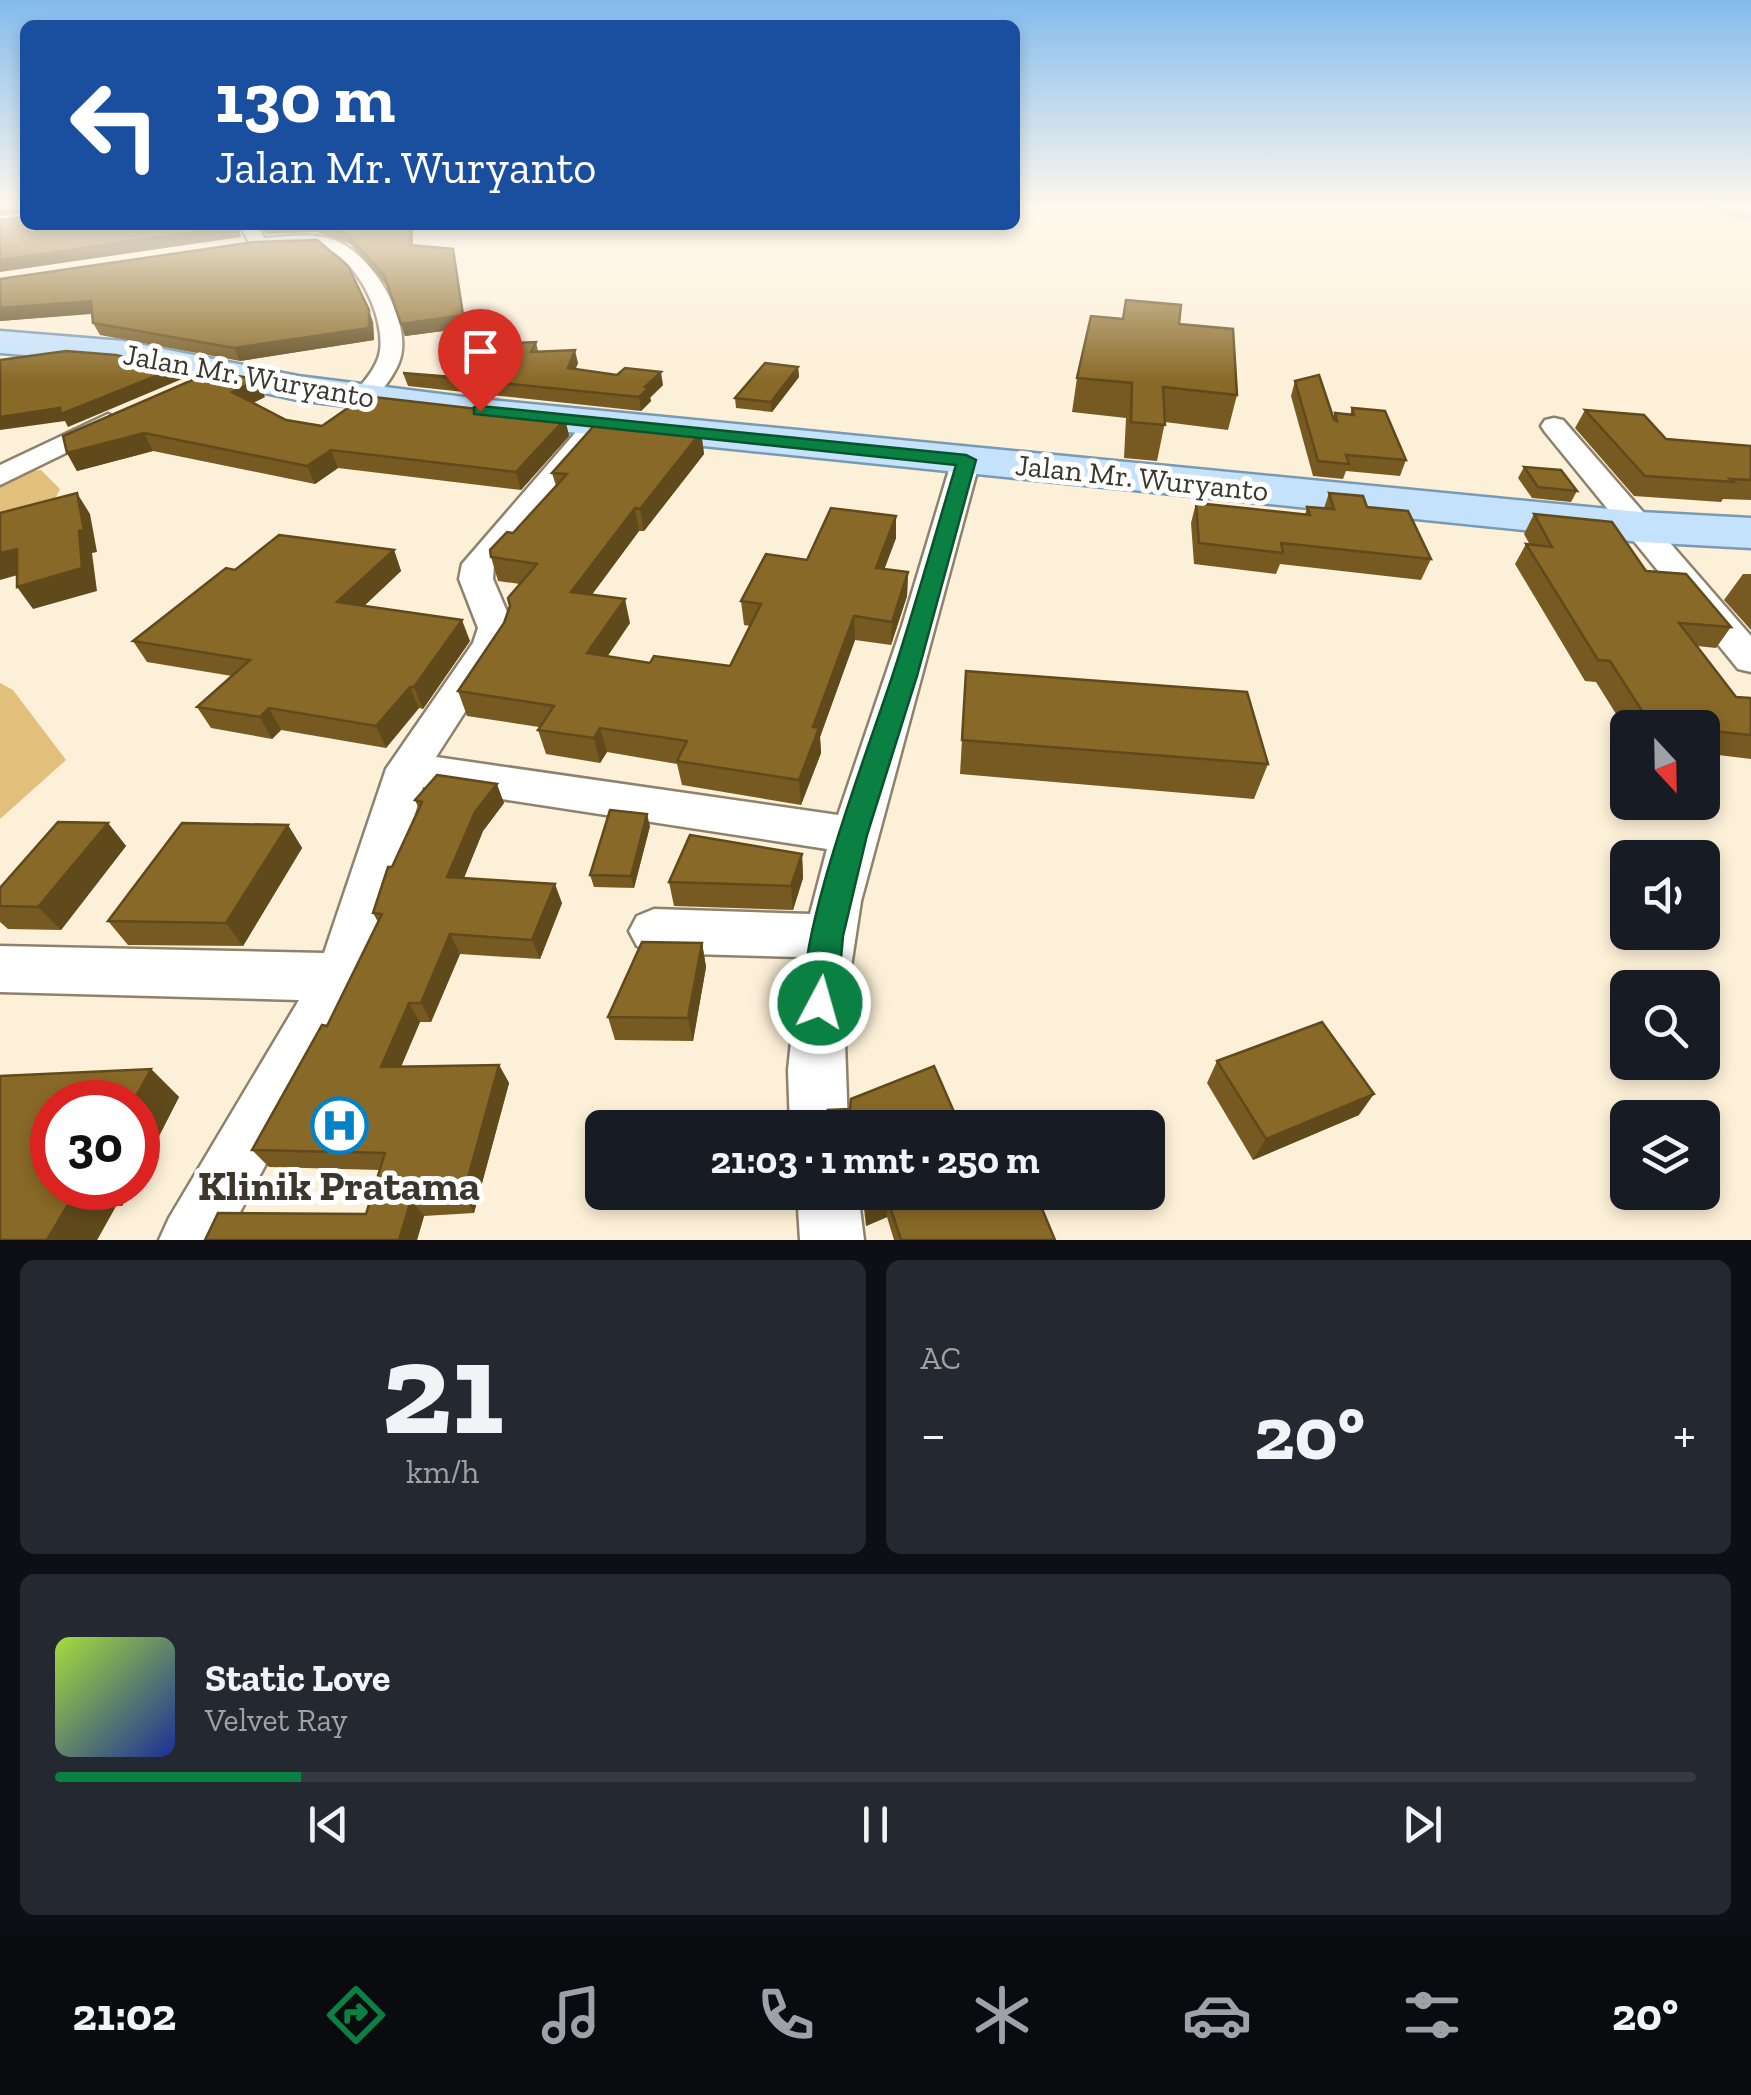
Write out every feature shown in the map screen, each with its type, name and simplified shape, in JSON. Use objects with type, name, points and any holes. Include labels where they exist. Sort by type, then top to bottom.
[{"type":"main road","name":"Jalan Mr. Wuryanto","points":[[0,342],[123,352],[207,381],[1640,527],[1751,533]]},
{"type":"street","points":[[354,265],[389,319],[391,350],[382,374],[364,397]]},
{"type":"street","points":[[0,476],[136,410]]},
{"type":"street","points":[[191,1240],[341,977],[407,769],[490,645],[496,628],[476,579],[478,564],[599,423]]},
{"type":"street","points":[[1554,426],[1751,660]]},
{"type":"street","points":[[817,1110],[812,1070],[827,936],[853,835],[905,676],[966,460]]},
{"type":"street","points":[[407,769],[853,835]]},
{"type":"street","points":[[654,930],[827,936]]},
{"type":"street","points":[[0,969],[341,977]]},
{"type":"street","points":[[829,1210],[832,1240]]},
{"type":"shaded area","points":[[41,470],[60,489],[52,506],[0,526],[0,485],[20,472]]},
{"type":"shaded area","points":[[0,683],[13,690],[66,760],[0,819]]},
{"type":"building","points":[[97,265],[347,265],[369,310],[369,328],[234,348],[93,323],[91,301],[0,308],[0,279]]},
{"type":"building","points":[[375,265],[455,265],[463,315],[401,324],[384,275]]},
{"type":"building","points":[[1126,300],[1181,305],[1179,324],[1233,329],[1237,395],[1163,387],[1165,425],[1131,422],[1132,383],[1077,378],[1091,316],[1123,319]]},
{"type":"building","points":[[536,342],[531,352],[575,350],[568,368],[617,375],[625,368],[661,372],[639,397],[403,373],[454,377],[469,345]]},
{"type":"building","points":[[66,351],[116,355],[176,368],[61,414],[60,408],[0,417],[0,360]]},
{"type":"building","points":[[765,363],[798,367],[771,402],[735,398]]},
{"type":"building","points":[[213,371],[258,380],[232,392],[286,420],[322,426],[365,396],[565,419],[516,472],[331,450],[307,466],[144,433],[67,453],[63,436]]},
{"type":"building","points":[[1319,375],[1334,420],[1337,421],[1335,413],[1354,415],[1352,408],[1385,411],[1406,460],[1346,455],[1349,464],[1318,461],[1295,381]]},
{"type":"building","points":[[1585,410],[1644,415],[1666,439],[1751,446],[1751,480],[1645,476]]},
{"type":"building","points":[[600,419],[701,432],[640,509],[635,508],[571,592],[625,599],[587,653],[650,663],[654,656],[730,666],[761,604],[741,601],[766,554],[807,560],[831,508],[896,516],[876,568],[908,572],[892,622],[854,616],[813,727],[819,728],[799,780],[677,761],[687,741],[600,728],[594,738],[538,730],[554,706],[458,691],[504,623],[510,606],[508,598],[537,564],[491,557],[490,550],[507,532],[513,533],[567,474],[552,473]]},
{"type":"building","points":[[1524,467],[1561,470],[1577,491],[1538,487]]},
{"type":"building","points":[[77,493],[84,530],[79,531],[82,568],[17,587],[17,549],[0,553],[0,513]]},
{"type":"building","points":[[1329,493],[1363,496],[1367,507],[1408,511],[1431,559],[1281,543],[1283,553],[1199,543],[1196,503],[1310,515],[1307,507],[1334,509]]},
{"type":"building","points":[[1534,514],[1612,522],[1646,571],[1686,574],[1731,627],[1679,623],[1736,697],[1751,698],[1751,735],[1720,732],[1720,710],[1641,710],[1610,661],[1598,660],[1526,544],[1552,547]]},
{"type":"building","points":[[279,535],[394,550],[337,602],[462,620],[414,687],[376,726],[269,708],[260,717],[197,707],[250,660],[133,641],[226,568],[235,570]]},
{"type":"building","points":[[966,671],[1247,692],[1268,764],[962,740]]},
{"type":"building","points":[[437,775],[497,784],[475,812],[447,877],[555,884],[532,940],[450,934],[421,1003],[409,1003],[381,1067],[499,1065],[463,1196],[411,1200],[399,1240],[205,1240],[218,1213],[366,1214],[385,1153],[252,1150],[322,1025],[327,1026],[382,914],[373,913],[388,867],[392,867],[422,802],[415,800]]},
{"type":"building","points":[[610,810],[647,814],[631,876],[590,875]]},
{"type":"building","points":[[58,822],[108,823],[38,907],[0,906],[0,888]]},
{"type":"building","points":[[182,823],[288,825],[226,923],[108,921]]},
{"type":"building","points":[[690,835],[802,854],[791,886],[669,882]]},
{"type":"building","points":[[642,942],[702,943],[688,1018],[608,1017]]},
{"type":"building","points":[[1322,1022],[1374,1094],[1266,1139],[1217,1061]]},
{"type":"building","points":[[934,1066],[953,1110],[828,1110],[850,1109],[851,1099]]},
{"type":"building","points":[[151,1069],[145,1080],[30,1080],[30,1210],[65,1210],[47,1240],[0,1240],[0,1076]]},
{"type":"building","points":[[891,1210],[1042,1210],[1055,1240],[901,1240]]},
{"type":"place","name":"Klinik Pratama","points":[[339,1125]]},
{"type":"route","points":[[480,411],[966,460],[905,676],[853,835],[827,936],[820,1003]]}]
